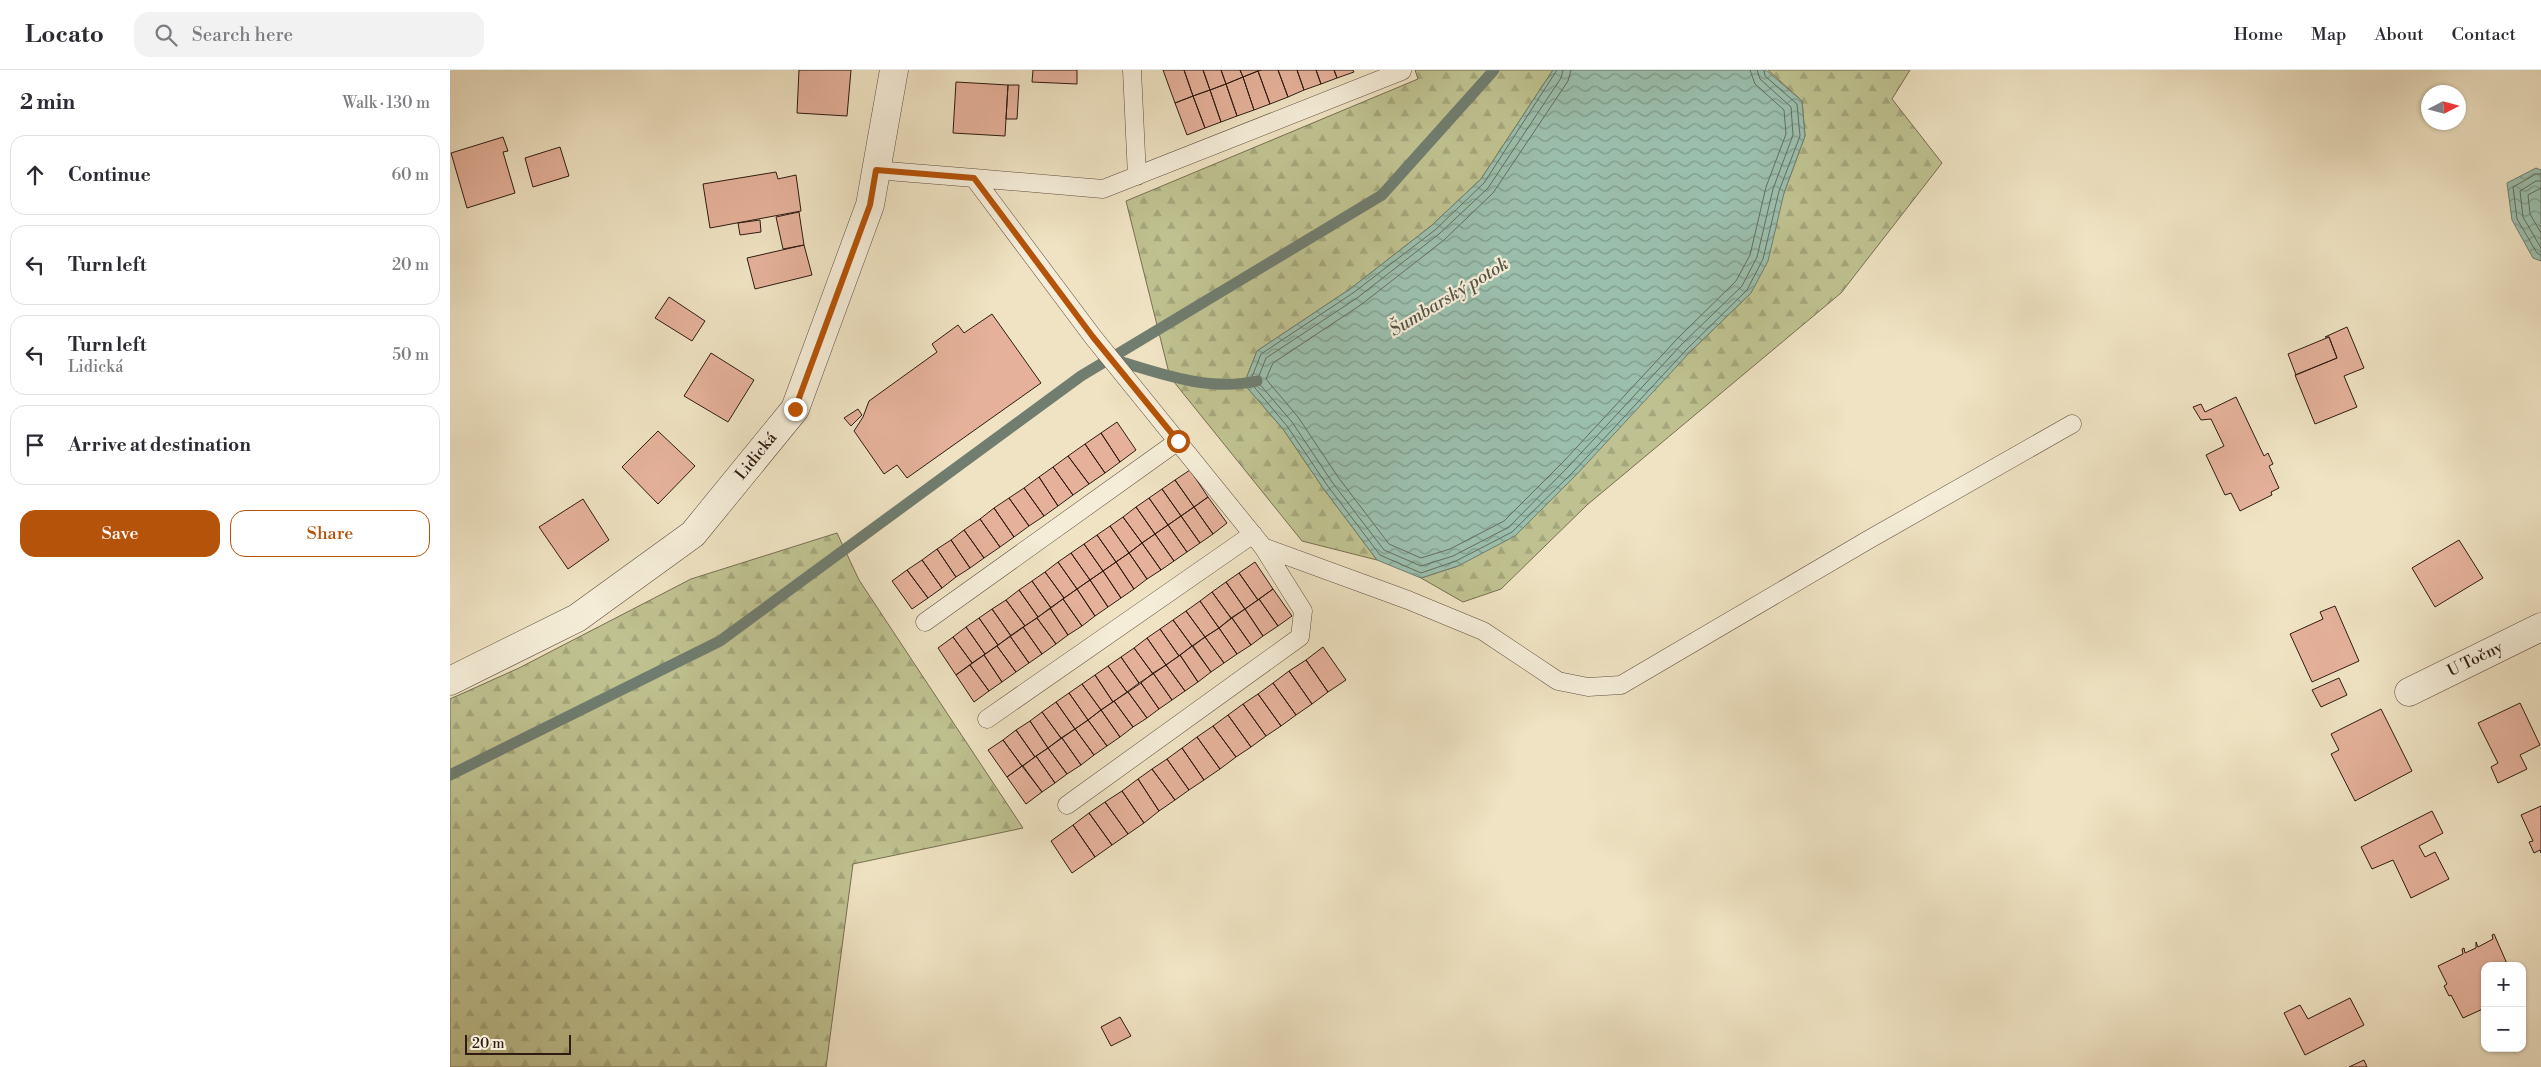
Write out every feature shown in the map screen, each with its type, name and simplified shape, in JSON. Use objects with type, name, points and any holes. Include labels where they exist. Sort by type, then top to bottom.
[{"type":"street","name":"Lidická","points":[[450,681],[577,618],[693,534],[795,409],[870,205],[894,70]]},
{"type":"street","name":"U Točny","points":[[2409,692],[2541,627]]},
{"type":"lane","points":[[1132,70],[1137,176]]},
{"type":"lane","points":[[876,170],[1104,189],[1402,71]]},
{"type":"lane","points":[[974,178],[1093,337],[1258,540],[1303,612],[1300,637],[1067,805]]},
{"type":"lane","points":[[1258,540],[1483,631],[1558,681],[1588,687],[1621,685],[1868,540],[2072,424]]},
{"type":"lane","points":[[925,622],[1178,441]]},
{"type":"lane","points":[[987,719],[1258,540]]},
{"type":"green space","points":[[1415,70],[1553,70],[1481,179],[1431,226],[1350,289],[1257,351],[1244,384],[1283,429],[1323,488],[1377,560],[1302,541],[1170,377],[1126,201],[1418,79]]},
{"type":"green space","points":[[1768,70],[1910,70],[1892,99],[1942,163],[1841,293],[1587,505],[1501,589],[1463,602],[1421,578],[1458,566],[1690,352],[1751,293],[1805,136],[1802,101]]},
{"type":"green space","points":[[837,533],[859,580],[1023,828],[853,864],[826,1067],[450,1067],[450,699],[519,668],[691,579]]},
{"type":"water","points":[[1553,70],[1766,70],[1802,101],[1805,136],[1784,193],[1768,261],[1751,293],[1690,352],[1577,474],[1515,536],[1458,566],[1421,578],[1377,560],[1323,488],[1283,429],[1244,384],[1257,351],[1350,289],[1431,226],[1481,179]]},
{"type":"water","points":[[2536,168],[2541,170],[2541,261],[2533,258],[2512,220],[2507,183]]},
{"type":"building","points":[[799,70],[851,70],[847,116],[797,113]]},
{"type":"building","points":[[1033,70],[1077,70],[1077,84],[1032,82]]},
{"type":"building","points":[[1163,70],[1184,70],[1193,96],[1175,103]]},
{"type":"building","points":[[1184,70],[1203,70],[1210,90],[1193,96]]},
{"type":"building","points":[[1203,70],[1221,70],[1226,84],[1210,90]]},
{"type":"building","points":[[1221,70],[1240,70],[1243,77],[1226,84]]},
{"type":"building","points":[[1240,70],[1258,70],[1258,71],[1243,77]]},
{"type":"building","points":[[1278,70],[1288,97],[1270,104],[1258,71]]},
{"type":"building","points":[[1278,70],[1297,70],[1304,90],[1288,97]]},
{"type":"building","points":[[1297,70],[1316,70],[1321,84],[1304,90]]},
{"type":"building","points":[[1316,70],[1334,70],[1337,78],[1321,84]]},
{"type":"building","points":[[1334,70],[1353,70],[1354,72],[1337,78]]},
{"type":"building","points":[[1258,71],[1270,104],[1254,110],[1243,77]]},
{"type":"building","points":[[1243,77],[1254,110],[1237,116],[1226,84]]},
{"type":"building","points":[[956,82],[1008,85],[1005,136],[953,133]]},
{"type":"building","points":[[1226,84],[1237,116],[1221,122],[1210,90]]},
{"type":"building","points":[[1008,85],[1019,85],[1017,119],[1006,119]]},
{"type":"building","points":[[1210,90],[1221,122],[1205,128],[1193,96]]},
{"type":"building","points":[[1193,96],[1205,128],[1187,135],[1175,103]]},
{"type":"building","points":[[503,137],[508,151],[503,152],[515,193],[467,208],[451,153]]},
{"type":"building","points":[[560,147],[569,176],[533,187],[525,158]]},
{"type":"building","points":[[776,172],[778,179],[796,175],[801,211],[710,228],[703,184]]},
{"type":"building","points":[[799,212],[804,245],[783,249],[776,217]]},
{"type":"building","points":[[760,220],[761,232],[740,235],[738,223]]},
{"type":"building","points":[[804,245],[812,275],[755,289],[747,258]]},
{"type":"building","points":[[669,297],[705,321],[692,341],[655,318]]},
{"type":"building","points":[[992,314],[1041,383],[907,478],[897,465],[884,474],[854,431],[863,417],[869,401],[937,352],[932,344],[958,325],[964,333]]},
{"type":"building","points":[[2347,327],[2364,368],[2344,376],[2357,407],[2315,424],[2295,375],[2337,358],[2329,337],[2325,337]]},
{"type":"building","points":[[2329,337],[2337,358],[2296,375],[2288,354]]},
{"type":"building","points":[[711,353],[754,380],[728,422],[684,396]]},
{"type":"building","points":[[2236,397],[2264,456],[2268,453],[2273,464],[2269,466],[2279,488],[2271,492],[2272,495],[2240,511],[2231,493],[2225,495],[2206,455],[2224,446],[2211,419],[2201,420],[2193,407],[2201,404],[2205,412]]},
{"type":"building","points":[[858,409],[862,415],[851,426],[844,418]]},
{"type":"building","points":[[1117,422],[1136,450],[1120,462],[1101,433]]},
{"type":"building","points":[[658,431],[695,466],[658,504],[622,467]]},
{"type":"building","points":[[1101,433],[1120,462],[1105,473],[1085,444]]},
{"type":"building","points":[[1085,444],[1105,473],[1089,484],[1068,456]]},
{"type":"building","points":[[1068,456],[1089,484],[1073,495],[1053,467]]},
{"type":"building","points":[[1053,467],[1073,495],[1058,506],[1039,477]]},
{"type":"building","points":[[1190,470],[1208,497],[1194,507],[1175,480]]},
{"type":"building","points":[[1039,477],[1058,506],[1044,516],[1024,488]]},
{"type":"building","points":[[1175,480],[1194,507],[1181,516],[1162,489]]},
{"type":"building","points":[[1024,488],[1044,516],[1029,526],[1009,498]]},
{"type":"building","points":[[1162,489],[1181,516],[1168,525],[1149,498]]},
{"type":"building","points":[[1208,497],[1227,523],[1213,534],[1194,507]]},
{"type":"building","points":[[1009,498],[1029,526],[1014,537],[994,508]]},
{"type":"building","points":[[1149,498],[1168,525],[1155,534],[1136,507]]},
{"type":"building","points":[[583,499],[609,540],[568,569],[539,527]]},
{"type":"building","points":[[1136,507],[1155,534],[1142,543],[1123,517]]},
{"type":"building","points":[[1194,507],[1213,534],[1200,543],[1181,516]]},
{"type":"building","points":[[994,508],[1014,537],[1000,547],[980,519]]},
{"type":"building","points":[[1181,516],[1200,543],[1187,552],[1168,525]]},
{"type":"building","points":[[1123,517],[1142,543],[1129,553],[1110,526]]},
{"type":"building","points":[[980,519],[1000,547],[984,558],[964,530]]},
{"type":"building","points":[[1168,525],[1187,552],[1174,561],[1155,534]]},
{"type":"building","points":[[1110,526],[1129,553],[1116,562],[1097,535]]},
{"type":"building","points":[[964,530],[984,558],[970,568],[951,540]]},
{"type":"building","points":[[1155,534],[1174,561],[1161,570],[1142,543]]},
{"type":"building","points":[[1097,535],[1116,562],[1103,571],[1084,544]]},
{"type":"building","points":[[951,540],[970,568],[956,577],[937,549]]},
{"type":"building","points":[[2459,540],[2483,578],[2435,607],[2412,568]]},
{"type":"building","points":[[1142,543],[1161,570],[1147,579],[1129,553]]},
{"type":"building","points":[[1084,544],[1103,571],[1090,580],[1071,553]]},
{"type":"building","points":[[937,549],[956,577],[942,588],[922,560]]},
{"type":"building","points":[[1071,553],[1090,580],[1077,589],[1058,562]]},
{"type":"building","points":[[1129,553],[1147,579],[1134,589],[1116,562]]},
{"type":"building","points":[[922,560],[942,588],[928,598],[907,570]]},
{"type":"building","points":[[1058,562],[1077,589],[1064,598],[1045,572]]},
{"type":"building","points":[[1116,562],[1134,589],[1121,598],[1103,571]]},
{"type":"building","points":[[1255,562],[1273,589],[1258,600],[1239,573]]},
{"type":"building","points":[[907,570],[928,598],[912,609],[892,581]]},
{"type":"building","points":[[1103,571],[1121,598],[1108,607],[1090,580]]},
{"type":"building","points":[[1045,572],[1064,598],[1051,608],[1032,581]]},
{"type":"building","points":[[1239,573],[1258,600],[1245,609],[1226,582]]},
{"type":"building","points":[[1090,580],[1108,607],[1095,616],[1077,589]]},
{"type":"building","points":[[1032,581],[1051,608],[1038,617],[1019,590]]},
{"type":"building","points":[[1226,582],[1245,609],[1231,618],[1212,592]]},
{"type":"building","points":[[1077,589],[1095,616],[1082,626],[1063,599]]},
{"type":"building","points":[[1273,589],[1292,616],[1278,626],[1259,599]]},
{"type":"building","points":[[1019,590],[1038,617],[1025,626],[1006,600]]},
{"type":"building","points":[[1212,592],[1231,618],[1219,628],[1200,601]]},
{"type":"building","points":[[1063,599],[1082,626],[1068,635],[1050,608]]},
{"type":"building","points":[[1259,599],[1278,626],[1263,636],[1245,609]]},
{"type":"building","points":[[1006,600],[1025,626],[1011,636],[992,609]]},
{"type":"building","points":[[1200,601],[1219,628],[1205,637],[1186,611]]},
{"type":"building","points":[[2335,606],[2359,661],[2312,682],[2290,634],[2323,619],[2320,612]]},
{"type":"building","points":[[1050,608],[1068,635],[1056,644],[1037,618]]},
{"type":"building","points":[[992,609],[1011,636],[998,645],[979,618]]},
{"type":"building","points":[[1245,609],[1263,636],[1251,645],[1232,618]]},
{"type":"building","points":[[1186,611],[1205,637],[1192,646],[1173,620]]},
{"type":"building","points":[[979,618],[998,645],[985,654],[966,627]]},
{"type":"building","points":[[1037,618],[1056,644],[1042,654],[1023,627]]},
{"type":"building","points":[[1232,618],[1251,645],[1237,654],[1219,628]]},
{"type":"building","points":[[1173,620],[1192,646],[1179,656],[1160,629]]},
{"type":"building","points":[[966,627],[985,654],[972,663],[953,637]]},
{"type":"building","points":[[1023,627],[1042,654],[1029,663],[1010,636]]},
{"type":"building","points":[[1219,628],[1237,654],[1224,663],[1205,637]]},
{"type":"building","points":[[1160,629],[1179,656],[1166,665],[1147,638]]},
{"type":"building","points":[[1010,636],[1029,663],[1016,672],[997,646]]},
{"type":"building","points":[[953,637],[972,663],[956,675],[938,648]]},
{"type":"building","points":[[1205,637],[1224,663],[1211,672],[1193,646]]},
{"type":"building","points":[[1147,638],[1166,665],[1153,674],[1134,648]]},
{"type":"building","points":[[997,646],[1016,672],[1002,682],[984,655]]},
{"type":"building","points":[[1192,646],[1211,672],[1198,682],[1180,655]]},
{"type":"building","points":[[1323,647],[1346,680],[1328,692],[1306,660]]},
{"type":"building","points":[[1134,648],[1153,674],[1139,683],[1121,657]]},
{"type":"building","points":[[984,655],[1002,682],[989,691],[970,665]]},
{"type":"building","points":[[1180,655],[1198,682],[1185,691],[1166,665]]},
{"type":"building","points":[[1121,657],[1139,683],[1127,692],[1108,666]]},
{"type":"building","points":[[1306,660],[1328,692],[1312,704],[1289,671]]},
{"type":"building","points":[[970,665],[989,691],[974,702],[956,675]]},
{"type":"building","points":[[1166,665],[1185,691],[1172,700],[1153,673]]},
{"type":"building","points":[[1108,666],[1127,692],[1113,702],[1095,675]]},
{"type":"building","points":[[1289,671],[1312,704],[1296,715],[1273,683]]},
{"type":"building","points":[[1153,673],[1172,700],[1159,709],[1141,683]]},
{"type":"building","points":[[1095,675],[1113,702],[1101,710],[1082,684]]},
{"type":"building","points":[[2339,678],[2347,695],[2321,707],[2312,690]]},
{"type":"building","points":[[1141,683],[1159,709],[1147,718],[1128,692]]},
{"type":"building","points":[[1273,683],[1296,715],[1281,726],[1258,694]]},
{"type":"building","points":[[1082,684],[1101,710],[1088,720],[1069,693]]},
{"type":"building","points":[[1128,692],[1147,718],[1133,727],[1114,701]]},
{"type":"building","points":[[1069,693],[1088,720],[1075,729],[1056,702]]},
{"type":"building","points":[[1258,694],[1281,726],[1266,736],[1243,704]]},
{"type":"building","points":[[1114,701],[1133,727],[1120,737],[1101,710]]},
{"type":"building","points":[[1056,702],[1075,729],[1061,738],[1042,712]]},
{"type":"building","points":[[2520,703],[2540,745],[2520,755],[2527,769],[2498,783],[2491,767],[2498,763],[2478,723]]},
{"type":"building","points":[[1243,704],[1266,736],[1251,747],[1228,715]]},
{"type":"building","points":[[2381,709],[2412,771],[2355,801],[2331,754],[2339,750],[2331,734]]},
{"type":"building","points":[[1101,710],[1120,737],[1107,746],[1088,720]]},
{"type":"building","points":[[1042,712],[1061,738],[1048,748],[1030,721]]},
{"type":"building","points":[[1228,715],[1251,747],[1236,757],[1213,726]]},
{"type":"building","points":[[1088,720],[1107,746],[1094,755],[1075,729]]},
{"type":"building","points":[[1030,721],[1048,748],[1035,757],[1016,730]]},
{"type":"building","points":[[1213,726],[1236,757],[1220,769],[1197,737]]},
{"type":"building","points":[[1075,729],[1094,755],[1081,765],[1062,738]]},
{"type":"building","points":[[1016,730],[1035,757],[1022,766],[1003,740]]},
{"type":"building","points":[[1197,737],[1220,769],[1204,780],[1182,748]]},
{"type":"building","points":[[1062,738],[1081,765],[1067,774],[1048,748]]},
{"type":"building","points":[[1003,740],[1022,766],[1007,777],[988,750]]},
{"type":"building","points":[[1048,748],[1067,774],[1055,783],[1036,756]]},
{"type":"building","points":[[1182,748],[1204,780],[1189,790],[1167,759]]},
{"type":"building","points":[[1036,756],[1055,783],[1042,792],[1023,766]]},
{"type":"building","points":[[1167,759],[1189,790],[1175,800],[1152,769]]},
{"type":"building","points":[[1022,766],[1042,792],[1026,804],[1007,777]]},
{"type":"building","points":[[1152,769],[1175,800],[1159,811],[1138,779]]},
{"type":"building","points":[[1138,779],[1159,811],[1144,823],[1122,791]]},
{"type":"building","points":[[1122,791],[1144,823],[1128,834],[1105,802]]},
{"type":"building","points":[[1105,802],[1128,834],[1112,845],[1089,813]]},
{"type":"building","points":[[2541,806],[2541,853],[2540,850],[2534,853],[2529,842],[2533,841],[2521,815]]},
{"type":"building","points":[[2432,811],[2443,833],[2419,846],[2425,857],[2435,852],[2449,879],[2411,898],[2393,860],[2372,869],[2361,847]]},
{"type":"building","points":[[1089,813],[1112,845],[1095,857],[1073,825]]},
{"type":"building","points":[[1073,825],[1095,857],[1072,873],[1051,841]]},
{"type":"building","points":[[2494,934],[2506,962],[2481,962],[2481,1010],[2463,1018],[2444,986],[2447,984],[2438,966],[2463,954],[2462,949],[2464,948],[2465,953],[2476,948],[2476,942],[2478,947],[2493,939],[2492,935]]},
{"type":"building","points":[[2350,998],[2364,1025],[2305,1055],[2284,1013],[2300,1005],[2308,1019]]},
{"type":"building","points":[[1120,1017],[1131,1036],[1111,1046],[1101,1027]]},
{"type":"building","points":[[2364,1060],[2367,1067],[2349,1067]]},
{"type":"waterway","points":[[450,775],[720,641],[1081,376],[1382,195],[1494,70]]},
{"type":"waterway","name":"Šumbarský potok","points":[[1112,359],[1165,375],[1202,383],[1239,384],[1257,381]]},
{"type":"route","points":[[795,409],[870,205],[876,170],[974,178],[1093,337],[1178,441]]}]
